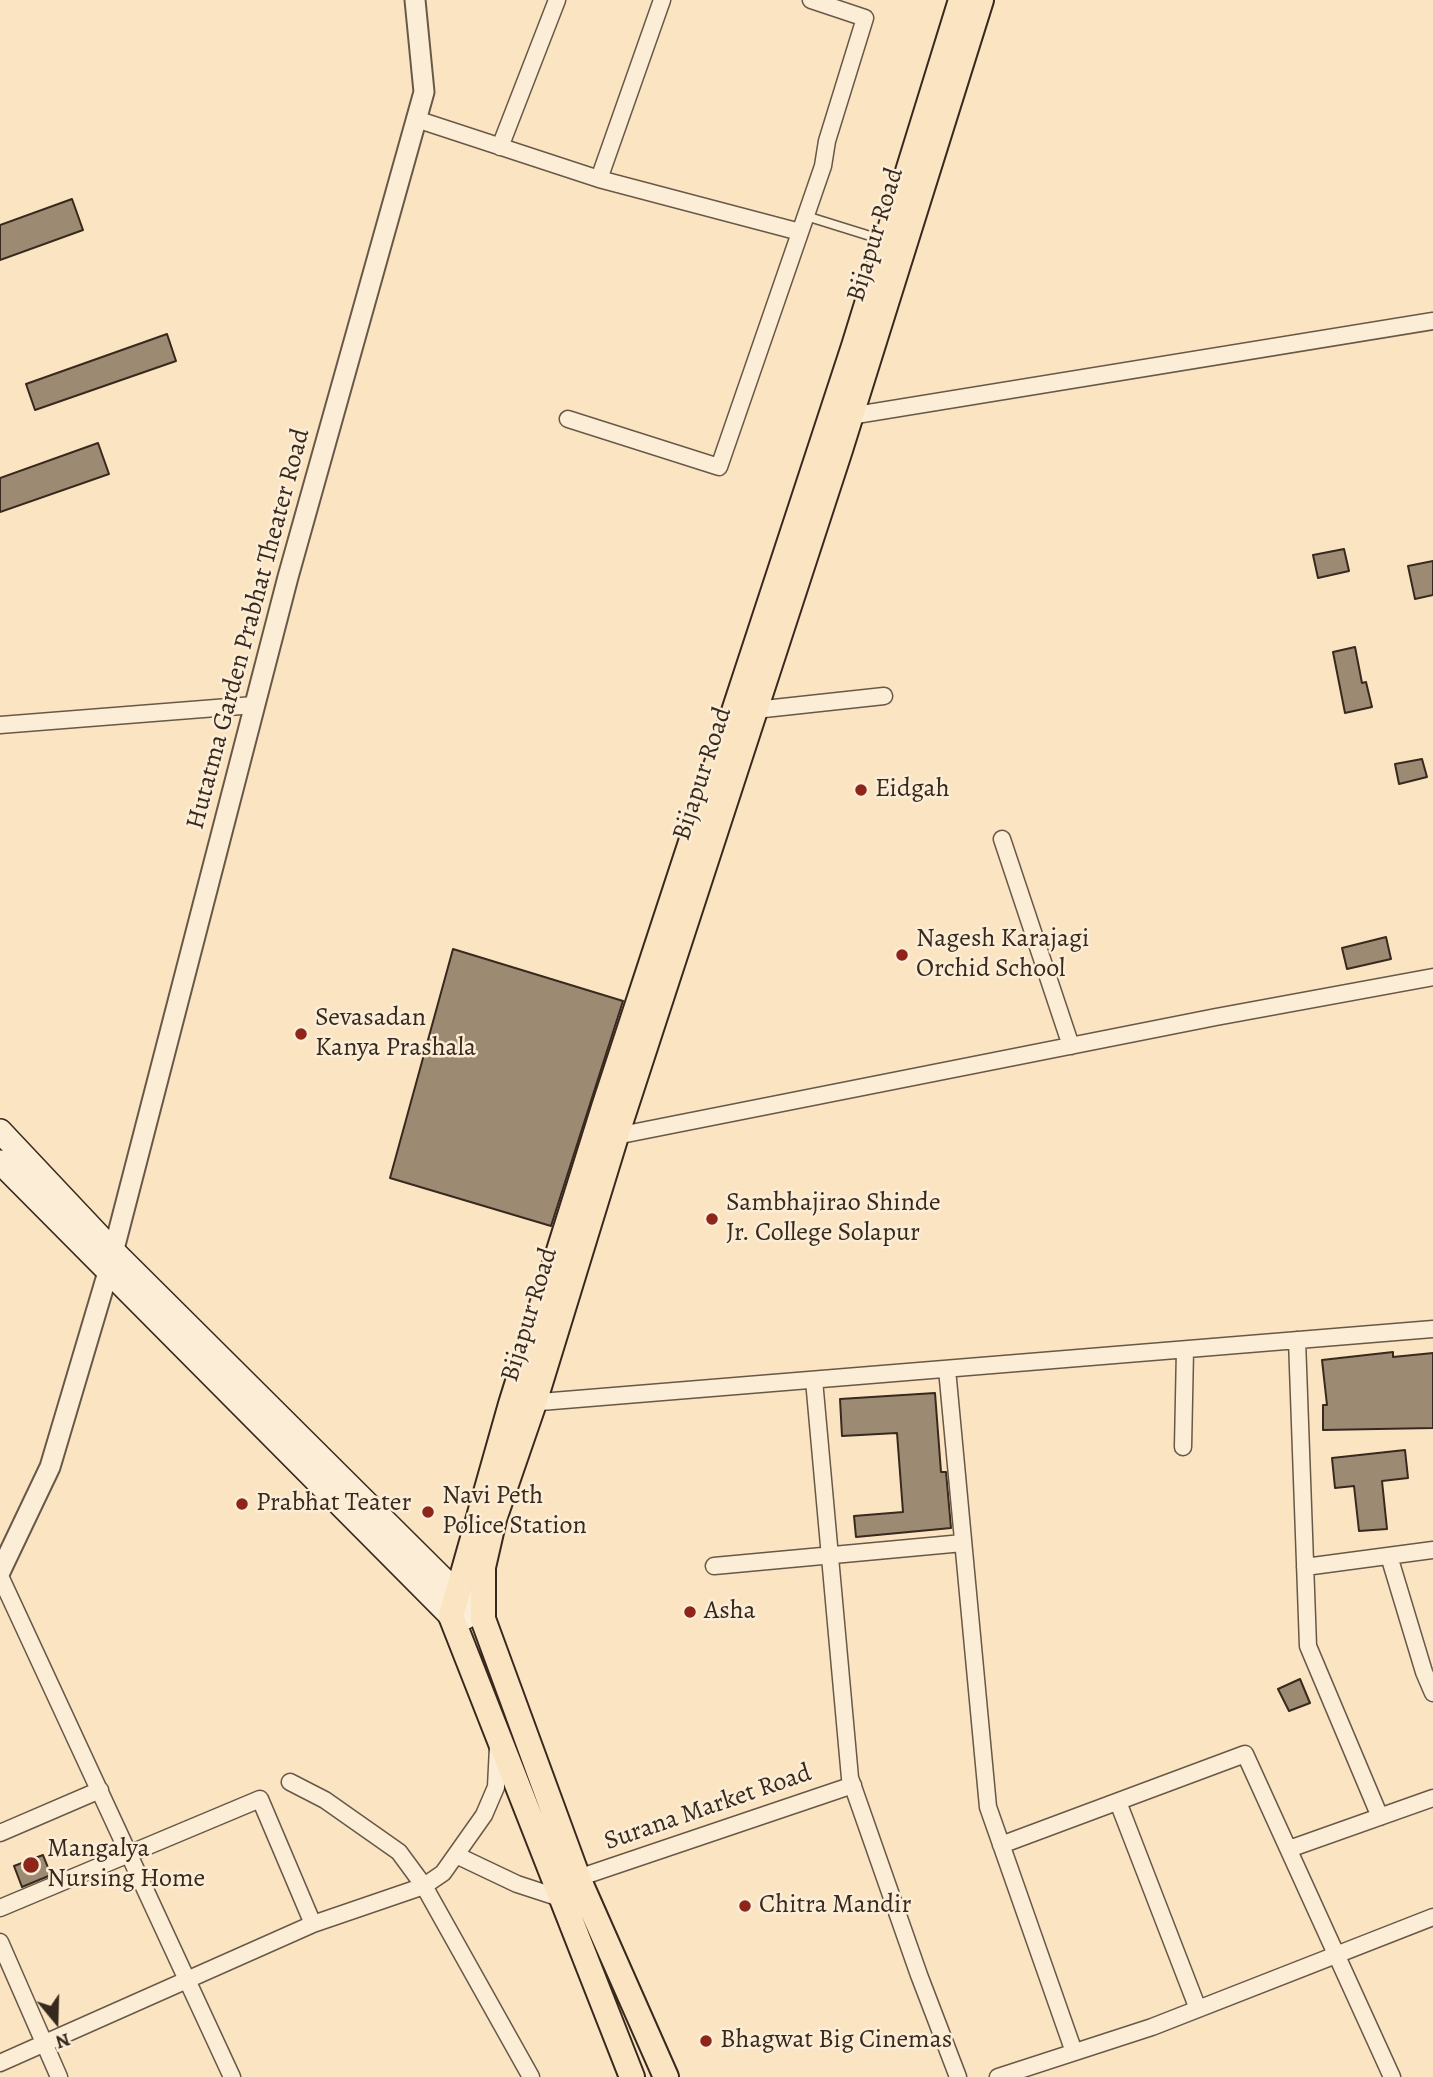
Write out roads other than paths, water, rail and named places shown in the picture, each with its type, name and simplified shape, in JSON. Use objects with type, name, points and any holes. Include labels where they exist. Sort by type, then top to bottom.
[{"type":"main road","points":[[607,1133],[961,0]]},
{"type":"main road","name":"Bijapur Road","points":[[483,1619],[483,1567],[523,1404],[607,1133],[755,710],[981,0]]},
{"type":"main road","points":[[0,1131],[111,1261]]},
{"type":"main road","points":[[0,1162],[111,1261],[454,1605],[483,1619],[578,1878],[666,2077]]},
{"type":"main road","points":[[523,1404],[454,1605],[499,1733],[632,2077]]},
{"type":"street","name":"Hutatma Garden Prabhat Theater Road","points":[[0,1574],[50,1467],[111,1261],[288,577],[424,92],[415,0]]},
{"type":"street","points":[[500,147],[557,0]]},
{"type":"street","points":[[599,179],[662,0]]},
{"type":"street","points":[[568,419],[719,467],[823,166],[827,141],[865,18],[811,0]]},
{"type":"street","points":[[416,119],[599,179],[800,232]]},
{"type":"street","points":[[850,416],[1433,321]]},
{"type":"street","points":[[755,710],[884,696]]},
{"type":"street","points":[[0,725],[254,705]]},
{"type":"street","points":[[1002,839],[1071,1046]]},
{"type":"street","points":[[607,1133],[1433,977]]},
{"type":"street","points":[[523,1404],[1433,1329]]},
{"type":"street","points":[[1297,1340],[1308,1646],[1380,1817]]},
{"type":"street","points":[[1183,1447],[1185,1349]]},
{"type":"street","points":[[947,1369],[988,1807],[1073,2052]]},
{"type":"street","points":[[814,1380],[853,1785],[957,2077]]},
{"type":"street","points":[[714,1566],[963,1543]]},
{"type":"street","points":[[1305,1567],[1433,1550]]},
{"type":"street","points":[[1389,1556],[1424,1672],[1433,1693]]},
{"type":"street","points":[[0,1574],[232,2077]]},
{"type":"street","points":[[0,2063],[313,1924],[424,1886],[443,1873],[484,1815],[496,1787],[499,1733]]},
{"type":"street","points":[[1001,1845],[1245,1754],[1392,2077]]},
{"type":"street","points":[[290,1782],[326,1800],[399,1852],[424,1886],[531,2077]]},
{"type":"street","name":"Surana Market Road","points":[[578,1878],[853,1785]]},
{"type":"street","points":[[0,1833],[100,1790]]},
{"type":"street","points":[[1289,1849],[1433,1798]]},
{"type":"street","points":[[0,1908],[260,1799],[313,1924]]},
{"type":"street","points":[[1118,1802],[1198,2009]]},
{"type":"street","points":[[456,1855],[517,1884],[563,1899]]},
{"type":"street","points":[[998,2077],[1152,2027],[1433,1917]]},
{"type":"street","points":[[0,1942],[59,2077]]},
{"type":"lane","points":[[806,216],[886,241]]},
{"type":"place","name":"Eidgah","points":[[861,790]]},
{"type":"place","name":"Nagesh Karajagi Orchid School","points":[[902,955]]},
{"type":"place","name":"Sevasadan Kanya Prashala","points":[[301,1034]]},
{"type":"place","name":"Sambhajirao Shinde Jr. College Solapur","points":[[712,1219]]},
{"type":"place","name":"Prabhat Teater","points":[[242,1504]]},
{"type":"place","name":"Navi Peth Police Station","points":[[428,1512]]},
{"type":"place","name":"Asha","points":[[690,1612]]},
{"type":"place","name":"Mangalya Nursing Home","points":[[31,1865]]},
{"type":"place","name":"Chitra Mandir","points":[[745,1906]]},
{"type":"place","name":"Bhagwat Big Cinemas","points":[[706,2041]]}]
